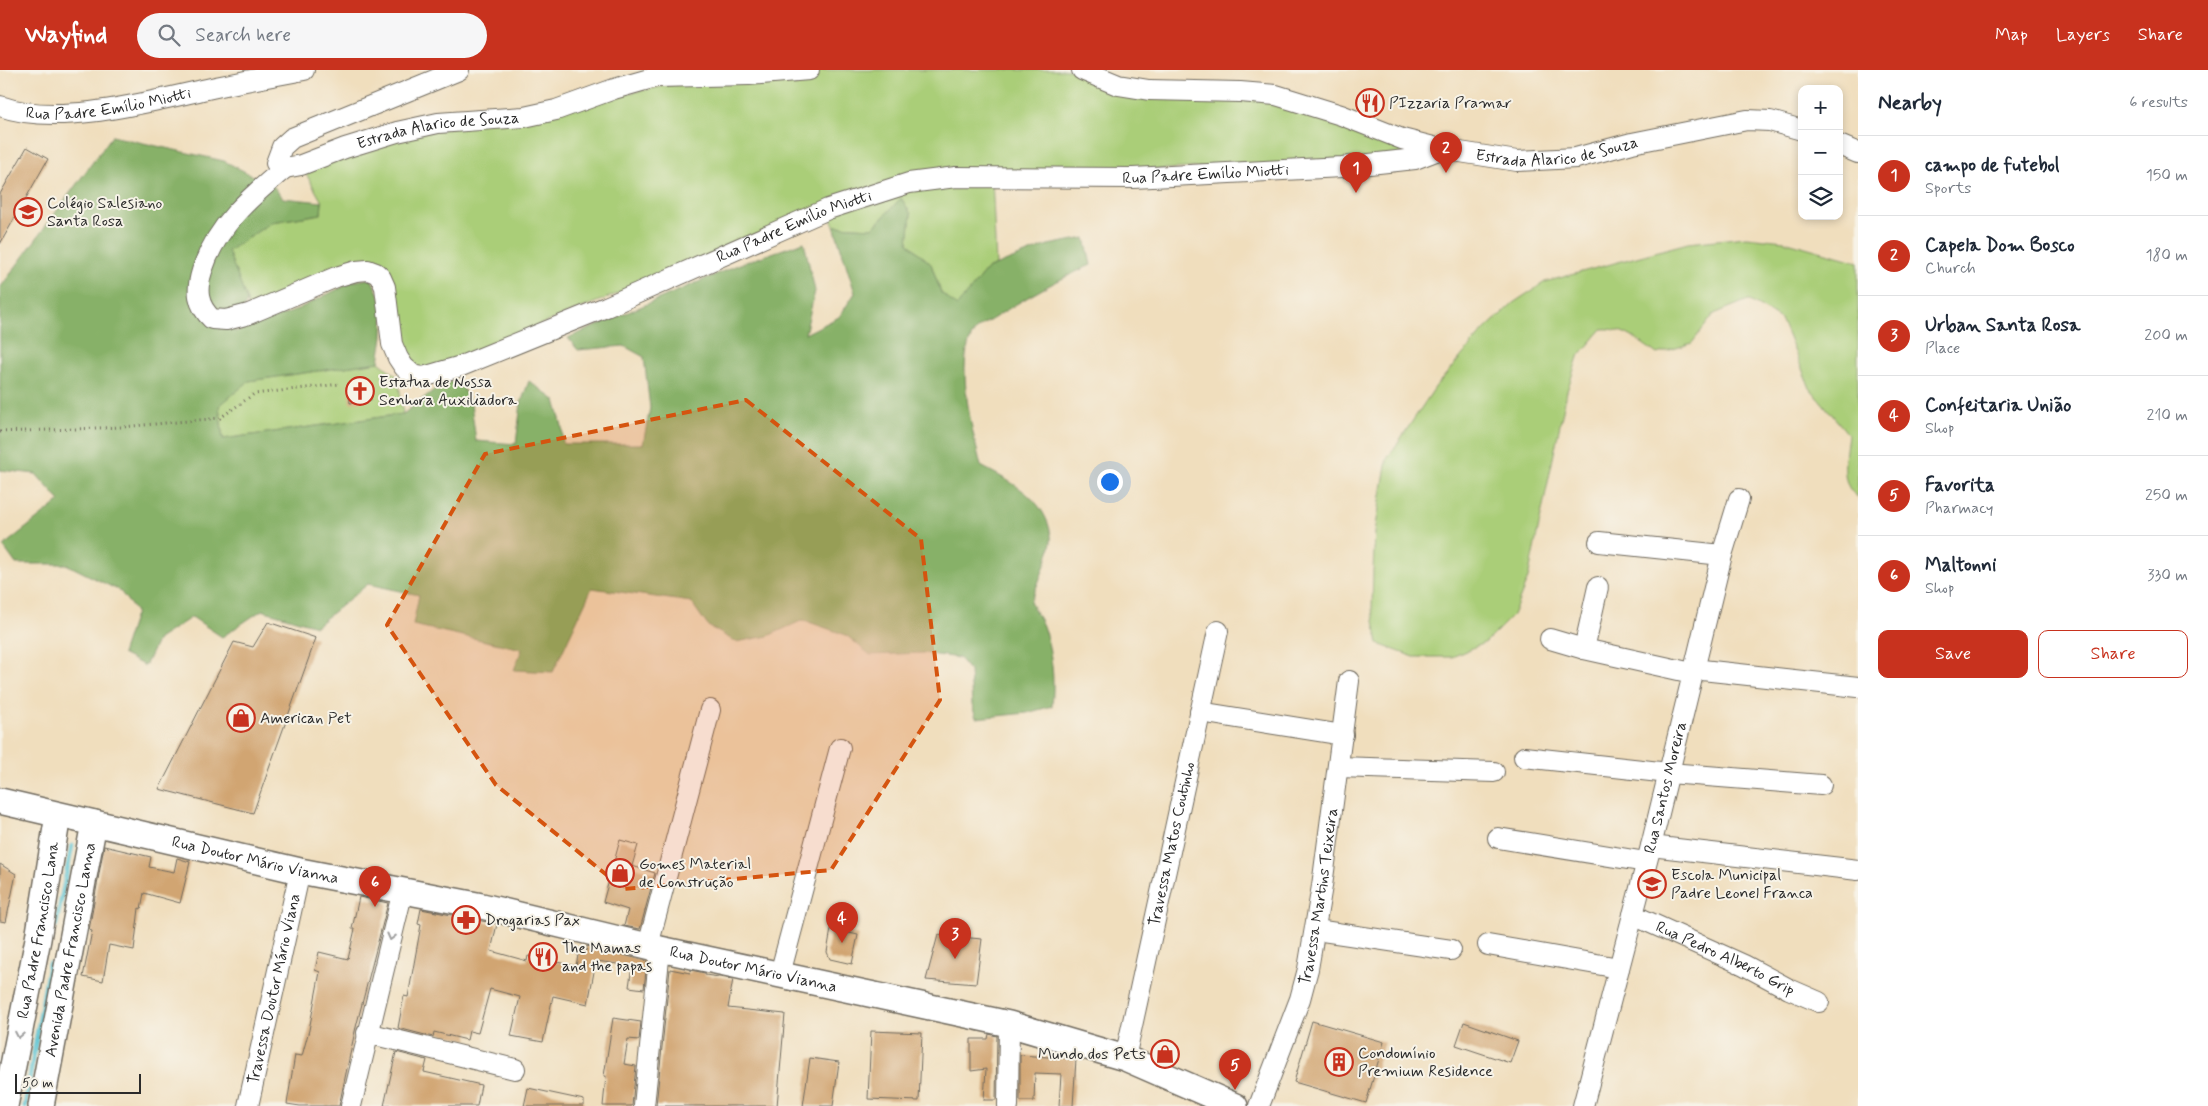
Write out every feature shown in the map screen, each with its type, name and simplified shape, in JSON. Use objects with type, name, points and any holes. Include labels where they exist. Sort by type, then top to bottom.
[{"type":"main road","name":"Rua Doutor Mário Vianna","points":[[0,801],[300,871],[482,906],[654,947],[1009,1024],[1125,1058],[1235,1106]]},
{"type":"main road","name":"Rua Padre Francisco Lana","points":[[5,1106],[38,939],[58,814]]},
{"type":"main road","name":"Avenida Padre Francisco Lanna","points":[[41,1106],[94,823]]},
{"type":"main road","points":[[38,939],[70,947]]},
{"type":"street","name":"Rua Padre Emílio Miotti","points":[[0,106],[46,115],[67,115],[304,70]]},
{"type":"street","name":"Estrada Alarico de Souza","points":[[459,70],[292,138],[282,147],[276,163],[285,168],[300,165],[345,148],[397,132],[438,123],[524,117],[556,110],[614,89],[656,77],[749,75],[809,70]]},
{"type":"street","name":"Estrada Alarico de Souza","points":[[1082,70],[1118,85],[1149,90],[1240,92],[1276,95],[1341,115],[1402,139],[1442,149],[1517,161],[1557,160],[1607,152],[1632,143],[1747,120],[1770,120],[1798,129]]},
{"type":"street","points":[[1843,146],[1858,152]]},
{"type":"street","name":"Rua Padre Emílio Miotti","points":[[285,168],[254,194],[229,219],[208,252],[198,284],[198,300],[203,311],[212,319],[226,320],[249,314],[336,277],[356,271],[368,270],[376,273],[381,278],[385,287],[392,344],[404,367],[413,375],[423,377],[461,366],[606,307],[828,210],[909,183],[956,177],[1133,178],[1342,167],[1416,160],[1442,149]]},
{"type":"street","name":"Rua Santos Moreira","points":[[1584,1106],[1722,555],[1739,499]]},
{"type":"street","points":[[1599,542],[1722,555]]},
{"type":"street","points":[[1584,649],[1598,587]]},
{"type":"street","name":"Travessa Matos Coutinho","points":[[1125,1058],[1218,631]]},
{"type":"street","points":[[1550,639],[1584,649],[1693,671],[1858,687]]},
{"type":"street","name":"Travessa Martins Teixeira","points":[[1259,1106],[1300,999],[1316,930],[1349,681]]},
{"type":"street","points":[[644,1106],[654,947],[710,710]]},
{"type":"street","points":[[1200,712],[1343,735]]},
{"type":"street","points":[[780,974],[840,748]]},
{"type":"street","points":[[1524,757],[1821,785]]},
{"type":"street","points":[[1338,767],[1494,772]]},
{"type":"street","points":[[1498,838],[1648,854],[1858,870]]},
{"type":"street","name":"Travessa Doutor Mário Viana","points":[[248,1106],[300,871]]},
{"type":"street","points":[[351,1106],[367,1033],[403,890]]},
{"type":"street","name":"Rua Pedro Alberto Grip","points":[[1633,915],[1744,964],[1789,989],[1818,1002]]},
{"type":"street","points":[[1316,930],[1451,950]]},
{"type":"street","points":[[1488,945],[1619,968]]},
{"type":"street","points":[[1008,1106],[1009,1024]]},
{"type":"street","points":[[367,1033],[515,1069]]},
{"type":"path","points":[[0,432],[122,427],[220,418],[254,394],[340,384]]},
{"type":"highlighted area","points":[[746,400],[921,539],[940,700],[831,870],[624,889],[496,785],[387,625],[485,454]]},
{"type":"green space","points":[[748,70],[1082,70],[1118,85],[1240,92],[1402,139],[1415,159],[992,176],[996,265],[987,269],[957,307],[941,293],[931,264],[908,243],[911,214],[901,198],[873,228],[834,226],[828,210],[413,375],[376,273],[249,314],[247,301],[227,251],[272,222],[321,214],[322,202],[301,165],[345,148]]},
{"type":"green space","points":[[112,136],[224,161],[273,186],[283,198],[322,202],[321,214],[272,222],[228,251],[247,301],[234,332],[292,312],[352,282],[371,278],[384,305],[383,336],[379,362],[249,381],[219,406],[223,439],[403,414],[443,383],[459,381],[471,404],[476,441],[516,444],[521,403],[529,381],[555,400],[562,426],[563,444],[643,444],[650,408],[644,357],[624,346],[578,350],[568,338],[740,264],[804,242],[815,291],[805,334],[839,317],[855,293],[834,226],[873,228],[901,198],[911,214],[908,243],[931,264],[941,293],[957,306],[987,269],[1048,245],[1085,238],[1091,265],[1017,303],[979,327],[969,344],[966,360],[967,397],[981,466],[1015,485],[1035,501],[1048,523],[1051,542],[1044,569],[1030,602],[1042,623],[1049,645],[1053,676],[1052,706],[1027,713],[976,718],[972,705],[970,671],[959,658],[923,653],[870,655],[846,635],[803,620],[768,636],[736,642],[708,626],[691,602],[592,588],[553,672],[514,670],[522,649],[413,625],[419,595],[368,584],[316,626],[262,610],[222,637],[192,617],[158,639],[145,666],[122,654],[136,612],[120,591],[66,564],[16,564],[3,546],[60,501],[36,474],[0,470],[0,288]]},
{"type":"green space","points":[[1746,237],[1784,241],[1858,262],[1858,497],[1852,492],[1846,477],[1845,460],[1848,434],[1810,388],[1781,319],[1748,300],[1714,314],[1692,343],[1657,354],[1638,340],[1624,333],[1617,330],[1602,329],[1578,357],[1567,391],[1528,578],[1513,615],[1486,642],[1452,657],[1414,657],[1378,644],[1372,609],[1373,571],[1375,532],[1387,459],[1436,386],[1485,329],[1513,303],[1545,282],[1688,243]]},
{"type":"green space","points":[[379,362],[398,377],[403,414],[223,439],[219,406],[248,381]]},
{"type":"building","points":[[27,147],[48,159],[0,244],[0,194]]},
{"type":"building","name":"Estatua de Nossa Senhora Auxiliadora","points":[[370,381],[371,400],[350,403],[348,383]]},
{"type":"building","name":"American Pet","points":[[268,622],[316,638],[253,813],[159,789],[234,642],[253,647]]},
{"type":"building","points":[[620,840],[638,845],[632,866],[655,873],[640,929],[624,926],[628,910],[603,902]]},
{"type":"building","points":[[104,846],[151,857],[149,867],[174,872],[177,858],[190,862],[180,903],[144,893],[141,909],[139,908],[134,950],[109,945],[103,981],[83,977],[92,931],[89,930]]},
{"type":"building","points":[[0,864],[16,874],[6,922],[0,921]]},
{"type":"building","points":[[359,897],[388,903],[355,1031],[339,1106],[287,1104],[295,1055],[302,1056],[309,1030],[320,972],[315,970],[319,952],[348,959],[355,929],[352,929]]},
{"type":"building","points":[[421,909],[497,924],[491,951],[527,961],[528,956],[576,966],[579,950],[586,951],[587,946],[647,961],[644,989],[629,987],[632,966],[596,961],[588,1004],[553,996],[543,1042],[511,1036],[520,997],[490,989],[478,1033],[469,1031],[467,1040],[434,1032],[433,1037],[398,1028],[404,996],[408,997],[421,925],[418,924]]},
{"type":"building","points":[[831,929],[858,935],[852,964],[830,959],[827,952]]},
{"type":"building","points":[[938,935],[982,939],[976,984],[926,980]]},
{"type":"building","points":[[670,969],[690,973],[691,970],[705,973],[705,975],[733,979],[728,1008],[785,1014],[777,1106],[656,1106]]},
{"type":"building","points":[[613,1018],[641,1022],[639,1040],[628,1039],[624,1064],[636,1066],[632,1106],[603,1106],[606,1076],[604,1076]]},
{"type":"building","name":"Condomínio Premium Residence","points":[[1312,1021],[1384,1042],[1366,1103],[1294,1082]]},
{"type":"building","points":[[1464,1022],[1518,1041],[1510,1063],[1456,1045]]},
{"type":"building","points":[[871,1031],[922,1033],[919,1101],[868,1099]]},
{"type":"building","points":[[989,1034],[997,1036],[996,1100],[984,1100],[986,1069],[971,1071],[971,1039],[988,1039]]},
{"type":"building","name":"Mundo dos Pets","points":[[1159,1046],[1177,1047],[1172,1063],[1156,1056]]},
{"type":"building","points":[[396,1052],[427,1060],[424,1072],[481,1085],[477,1106],[384,1106]]},
{"type":"building","points":[[1020,1055],[1076,1059],[1073,1106],[1059,1106],[1061,1074],[1035,1073],[1034,1101],[1020,1101]]},
{"type":"building","points":[[810,1058],[839,1062],[833,1106],[803,1106]]},
{"type":"building","points":[[528,1088],[584,1100],[584,1106],[524,1106]]},
{"type":"waterway","points":[[56,925],[72,846]]},
{"type":"waterway","points":[[25,1106],[49,964]]},
{"type":"place","name":"PIzzaria Pramar","points":[[1370,103]]},
{"type":"place","name":"Capela Dom Bosco","points":[[1446,173]]},
{"type":"place","name":"campo de futebol","points":[[1356,193]]},
{"type":"place","name":"Colégio Salesiano Santa Rosa","points":[[28,212]]},
{"type":"place","name":"Estatua de Nossa Senhora Auxiliadora","points":[[360,391]]},
{"type":"place","name":"American Pet","points":[[241,718]]},
{"type":"place","name":"Gomes Material de Construção","points":[[620,873]]},
{"type":"place","name":"Escola Municipal Padre Leonel Franca","points":[[1652,884]]},
{"type":"place","name":"Maltonni","points":[[375,907]]},
{"type":"place","name":"Drogarias Pax","points":[[466,920]]},
{"type":"place","name":"Confeitaria União","points":[[842,943]]},
{"type":"place","name":"The Mamas and the papas","points":[[543,957]]},
{"type":"place","name":"Urban Santa Rosa","points":[[955,959]]},
{"type":"place","name":"Mundo dos Pets","points":[[1165,1054]]},
{"type":"place","name":"Condomínio Premium Residence","points":[[1339,1062]]},
{"type":"place","name":"Favorita","points":[[1235,1090]]}]
